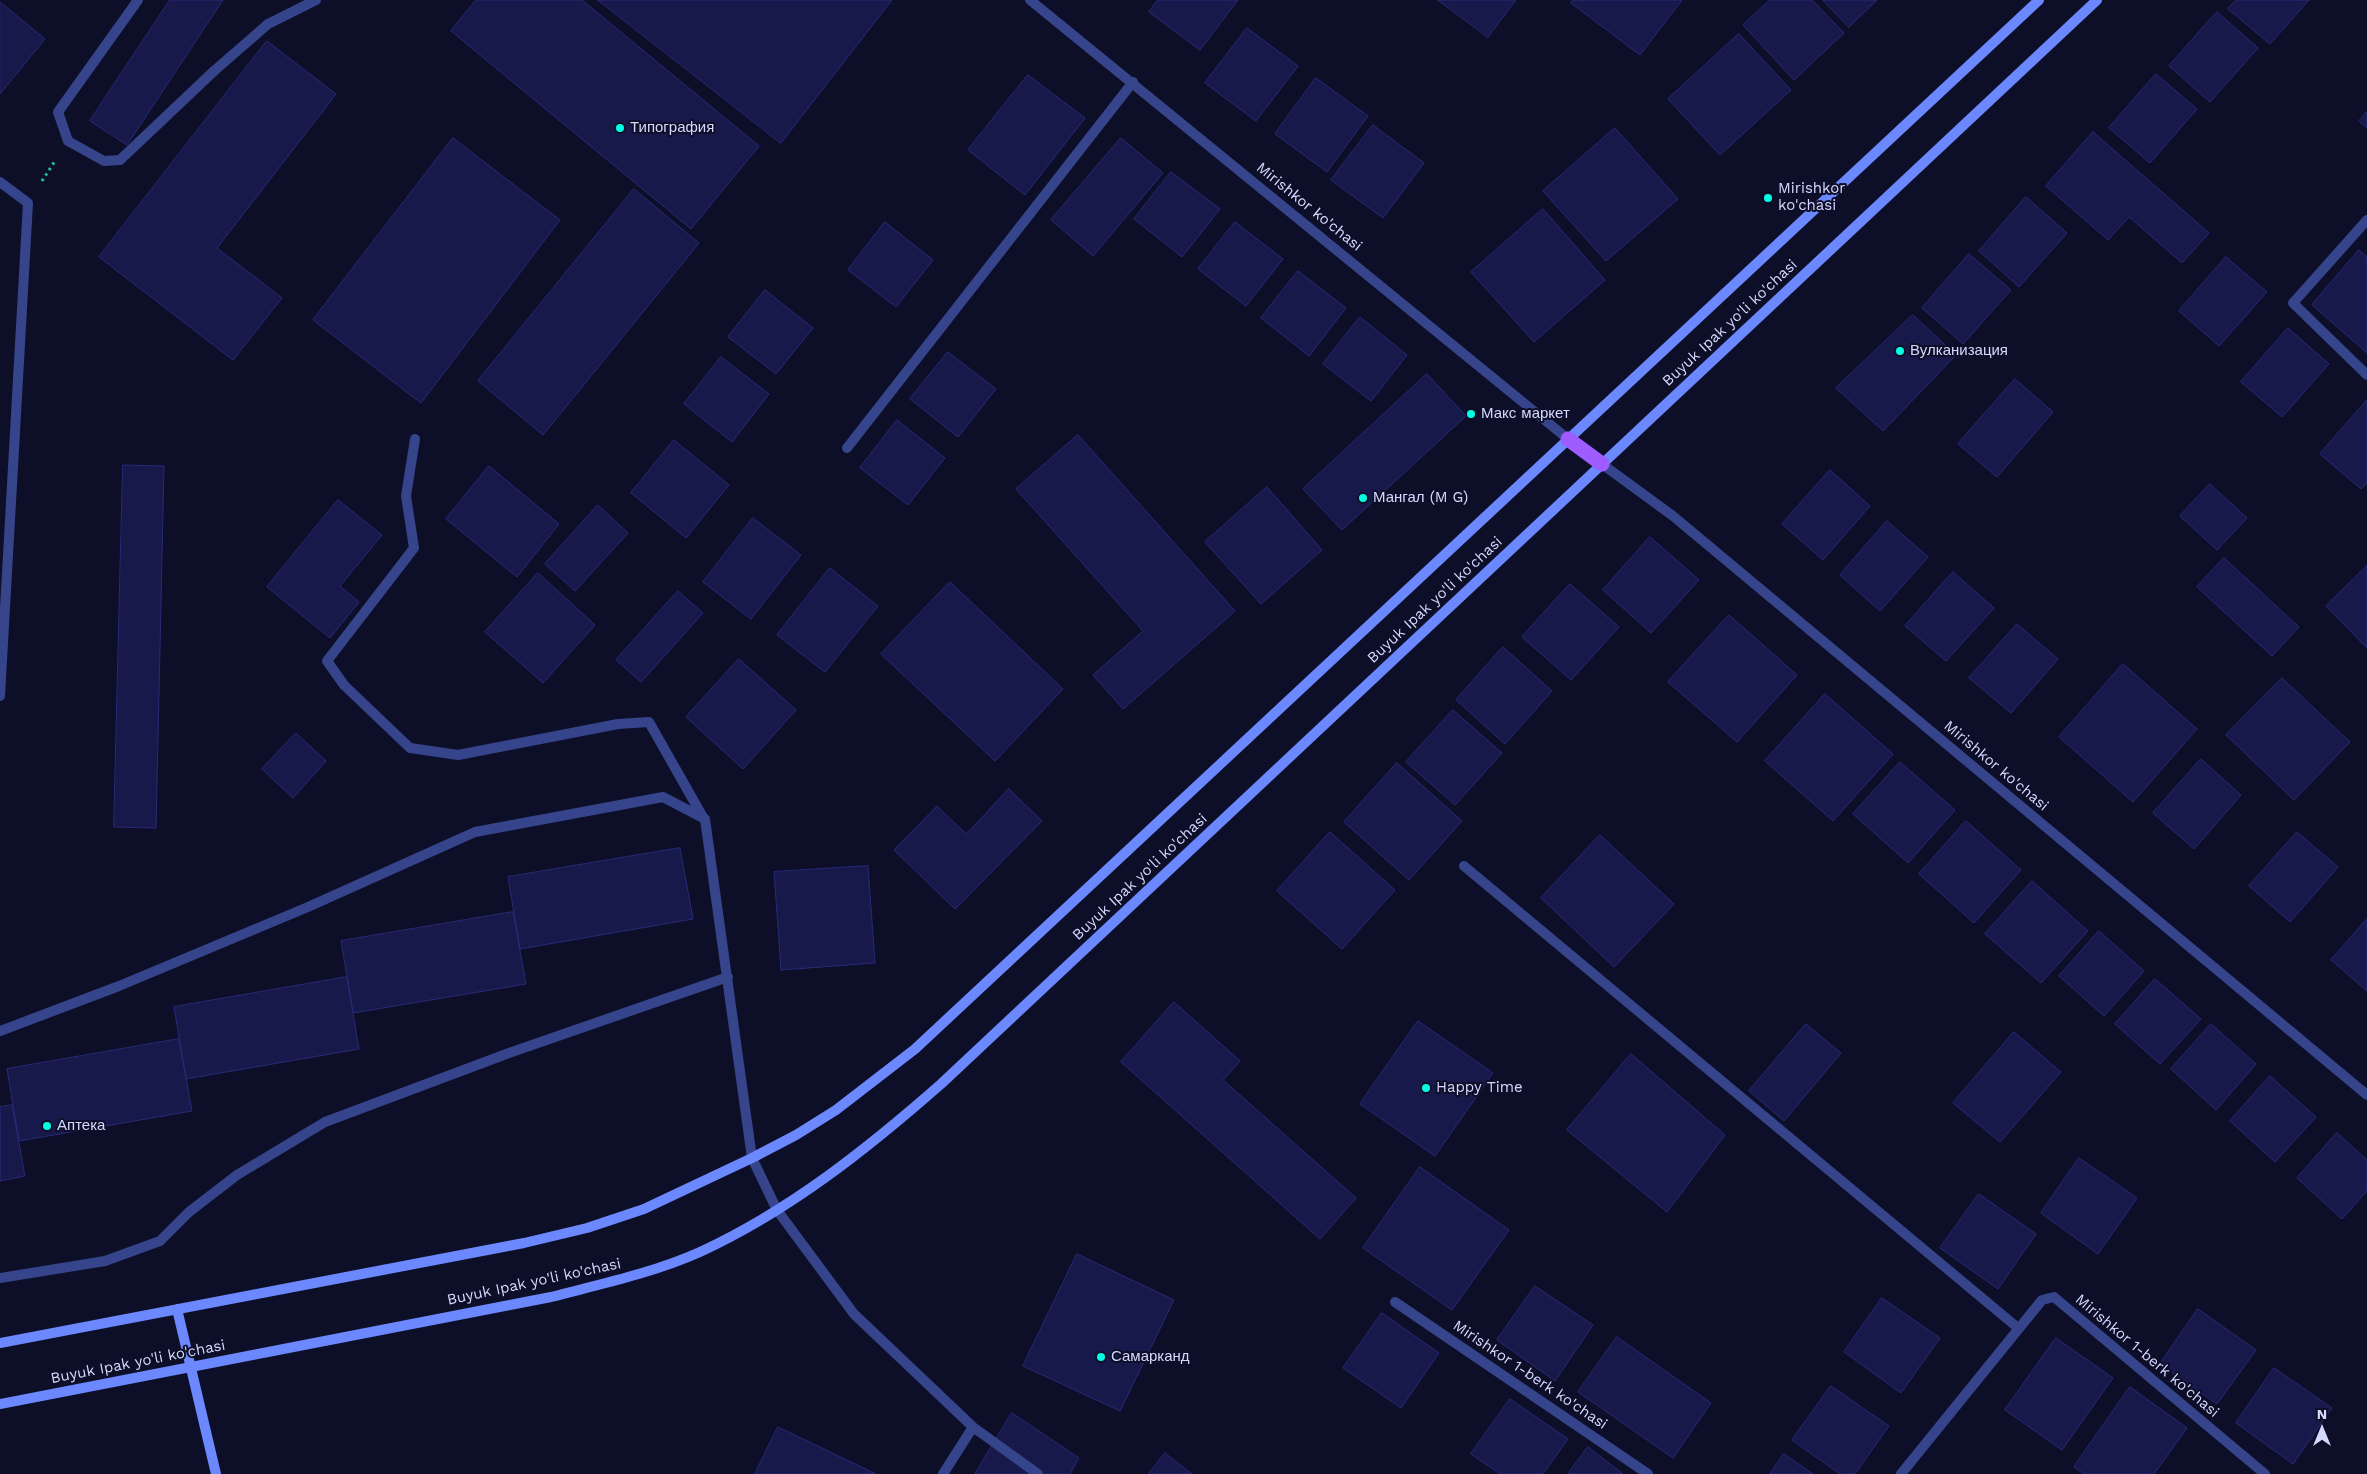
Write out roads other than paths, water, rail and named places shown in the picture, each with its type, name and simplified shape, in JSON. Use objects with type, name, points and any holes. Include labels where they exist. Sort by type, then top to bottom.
[{"type":"main road","name":"Buyuk Ipak yo'li ko'chasi","points":[[0,1343],[524,1243],[586,1228],[644,1209],[752,1158],[796,1135],[836,1110],[915,1049],[2038,0]]},
{"type":"main road","name":"Buyuk Ipak yo'li ko'chasi","points":[[0,1404],[551,1296],[614,1281],[699,1252],[777,1210],[865,1149],[941,1084],[2097,0]]},
{"type":"main road","points":[[1568,439],[1602,464]]},
{"type":"main road","points":[[177,1309],[216,1474]]},
{"type":"street","points":[[138,0],[58,112],[68,141],[104,161],[120,160],[214,71],[268,24],[316,0]]},
{"type":"street","name":"Mirishkor ko'chasi","points":[[1030,0],[1133,82],[1568,439]]},
{"type":"street","points":[[848,448],[1133,82]]},
{"type":"street","points":[[0,182],[28,203],[0,696]]},
{"type":"street","points":[[2367,220],[2293,303],[2367,375]]},
{"type":"street","points":[[415,439],[406,496],[414,548],[327,662],[344,685],[410,748],[458,755],[618,724],[648,722],[705,819],[752,1158],[777,1210],[854,1314],[973,1427],[1038,1474]]},
{"type":"street","name":"Mirishkor ko'chasi","points":[[1602,464],[1673,516],[2367,1095]]},
{"type":"street","points":[[0,1032],[119,986],[281,919],[475,832],[663,797],[705,819]]},
{"type":"street","points":[[1464,866],[2018,1328]]},
{"type":"street","points":[[0,1278],[105,1261],[160,1241],[189,1212],[237,1174],[325,1122],[509,1052],[728,977]]},
{"type":"street","name":"Mirishkor 1-berk ko'chasi","points":[[1901,1474],[2042,1300],[2054,1297],[2265,1474]]},
{"type":"street","name":"Mirishkor 1-berk ko'chasi","points":[[1395,1302],[1648,1474]]},
{"type":"street","points":[[943,1474],[973,1427]]},
{"type":"place","name":"Типография","points":[[620,128]]},
{"type":"place","name":"Mirishkor ko'chasi","points":[[1768,198]]},
{"type":"place","name":"Вулканизация","points":[[1900,351]]},
{"type":"place","name":"Макс маркет","points":[[1471,414]]},
{"type":"place","name":"Мангал (M G)","points":[[1363,498]]},
{"type":"place","name":"Happy Time","points":[[1426,1088]]},
{"type":"place","name":"Аптека","points":[[47,1126]]},
{"type":"place","name":"Самарканд","points":[[1101,1357]]}]
